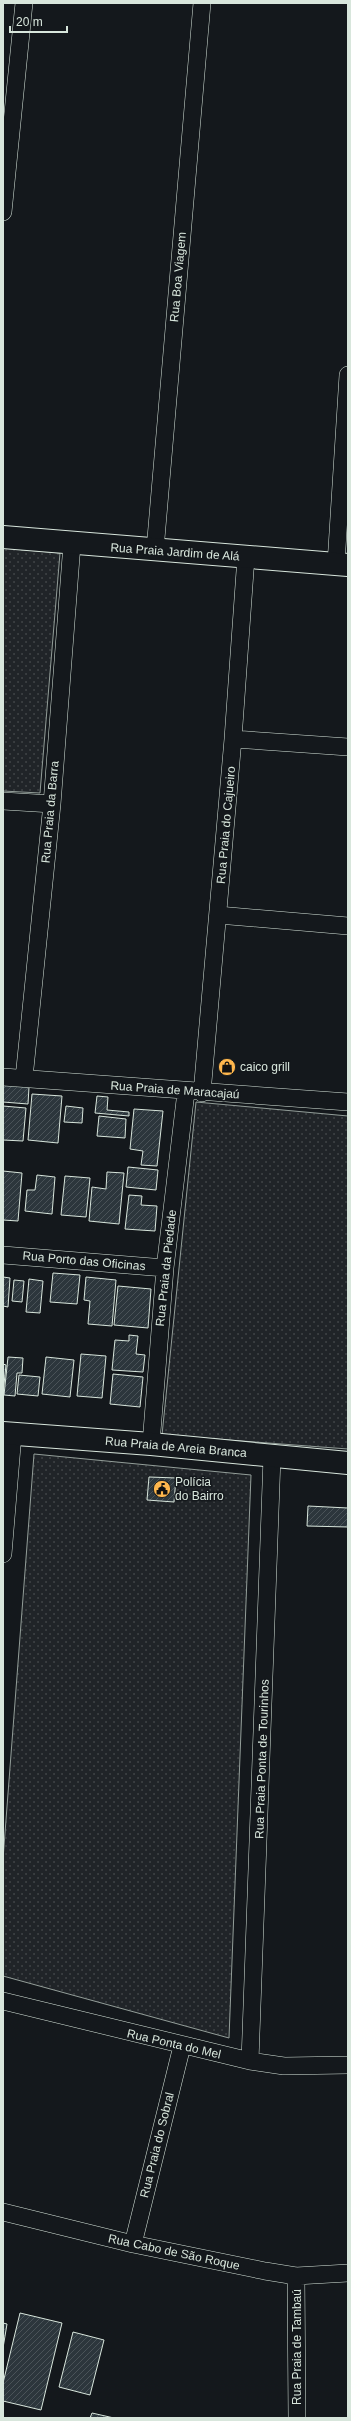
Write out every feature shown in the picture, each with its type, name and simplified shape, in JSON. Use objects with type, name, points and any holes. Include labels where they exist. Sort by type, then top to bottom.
[{"type":"street","points":[[3,212],[24,3]]},
{"type":"street","name":"Rua Boa Viagem","points":[[155,550],[202,3]]},
{"type":"street","points":[[342,564],[348,375]]},
{"type":"street","name":"Rua Praia Jardim de Alá","points":[[3,538],[342,564]]},
{"type":"street","name":"Rua Praia da Barra","points":[[24,1078],[52,804],[72,544]]},
{"type":"street","name":"Rua Praia do Cajueiro","points":[[194,1092],[218,915],[233,739],[246,557]]},
{"type":"street","points":[[233,739],[348,748]]},
{"type":"street","points":[[3,801],[52,804]]},
{"type":"street","points":[[218,915],[348,926]]},
{"type":"street","name":"Rua Praia de Maracajaú","points":[[3,1076],[194,1092],[348,1102]]},
{"type":"street","name":"Rua Praia da Piedade","points":[[151,1444],[165,1268],[194,1092]]},
{"type":"street","name":"Rua Porto das Oficinas","points":[[3,1255],[165,1268]]},
{"type":"street","points":[[3,1554],[8,1434]]},
{"type":"street","name":"Rua Praia de Areia Branca","points":[[8,1434],[151,1444],[348,1463]]},
{"type":"street","name":"Rua Praia Ponta de Tourinhos","points":[[250,2062],[272,1456]]},
{"type":"street","name":"Rua Ponta do Mel","points":[[3,2001],[250,2062],[284,2066],[348,2065]]},
{"type":"street","name":"Rua Praia do Sobral","points":[[133,2244],[182,2046]]},
{"type":"street","name":"Rua Cabo de São Roque","points":[[3,2212],[133,2244],[265,2271],[296,2276],[348,2273]]},
{"type":"street","name":"Rua Praia de Tambaú","points":[[296,2276],[297,2418]]},
{"type":"shaded area","points":[[3,548],[60,553],[40,793],[3,791]]},
{"type":"shaded area","points":[[196,1102],[348,1116],[348,1449],[162,1435]]},
{"type":"shaded area","points":[[34,1454],[251,1475],[229,2038],[3,1976],[3,1859]]},
{"type":"building","points":[[3,1084],[29,1087],[28,1104],[3,1102]]},
{"type":"building","points":[[32,1094],[62,1096],[58,1143],[28,1140]]},
{"type":"building","points":[[97,1096],[108,1097],[107,1110],[129,1112],[129,1116],[95,1113]]},
{"type":"building","points":[[3,1106],[26,1108],[23,1141],[3,1140]]},
{"type":"building","points":[[66,1106],[83,1108],[82,1123],[64,1122]]},
{"type":"building","points":[[134,1109],[163,1111],[157,1166],[141,1165],[143,1151],[130,1149]]},
{"type":"building","points":[[99,1116],[126,1119],[125,1138],[97,1136]]},
{"type":"building","points":[[128,1167],[158,1170],[156,1190],[126,1187]]},
{"type":"building","points":[[3,1171],[22,1173],[18,1221],[3,1220]]},
{"type":"building","points":[[107,1172],[124,1173],[119,1224],[89,1221],[92,1187],[106,1189]]},
{"type":"building","points":[[37,1175],[55,1177],[52,1214],[25,1211],[27,1190],[35,1190]]},
{"type":"building","points":[[65,1176],[90,1178],[86,1217],[61,1215]]},
{"type":"building","points":[[129,1195],[142,1196],[141,1205],[157,1206],[155,1231],[125,1229]]},
{"type":"building","points":[[53,1273],[80,1275],[77,1304],[50,1302]]},
{"type":"building","points":[[3,1277],[10,1278],[8,1307],[3,1306]]},
{"type":"building","points":[[86,1277],[116,1280],[112,1326],[88,1324],[90,1301],[84,1300]]},
{"type":"building","points":[[29,1279],[43,1281],[40,1313],[26,1312]]},
{"type":"building","points":[[14,1280],[24,1281],[22,1302],[12,1301]]},
{"type":"building","points":[[118,1286],[151,1289],[148,1328],[114,1325]]},
{"type":"building","points":[[129,1335],[138,1336],[136,1354],[145,1355],[143,1372],[112,1370],[115,1340],[129,1341]]},
{"type":"building","points":[[81,1354],[106,1356],[102,1398],[77,1396]]},
{"type":"building","points":[[8,1357],[23,1358],[22,1373],[17,1373],[15,1396],[4,1395]]},
{"type":"building","points":[[46,1357],[74,1360],[70,1397],[42,1394]]},
{"type":"building","points":[[3,1364],[6,1365],[3,1394]]},
{"type":"building","points":[[113,1374],[143,1377],[140,1407],[110,1404]]},
{"type":"building","points":[[19,1375],[40,1377],[38,1396],[17,1394]]},
{"type":"building","name":"Polícia do Bairro","points":[[149,1477],[176,1478],[174,1502],[147,1500]]},
{"type":"building","points":[[308,1506],[348,1508],[348,1527],[307,1526]]},
{"type":"building","points":[[20,2313],[62,2323],[41,2410],[3,2401],[3,2383]]},
{"type":"building","points":[[3,2323],[7,2324],[3,2348]]},
{"type":"building","points":[[73,2332],[104,2340],[90,2395],[59,2387]]},
{"type":"building","points":[[92,2413],[114,2418],[90,2418]]},
{"type":"place","name":"caico grill","points":[[227,1067]]},
{"type":"place","name":"Polícia do Bairro","points":[[162,1489]]}]
